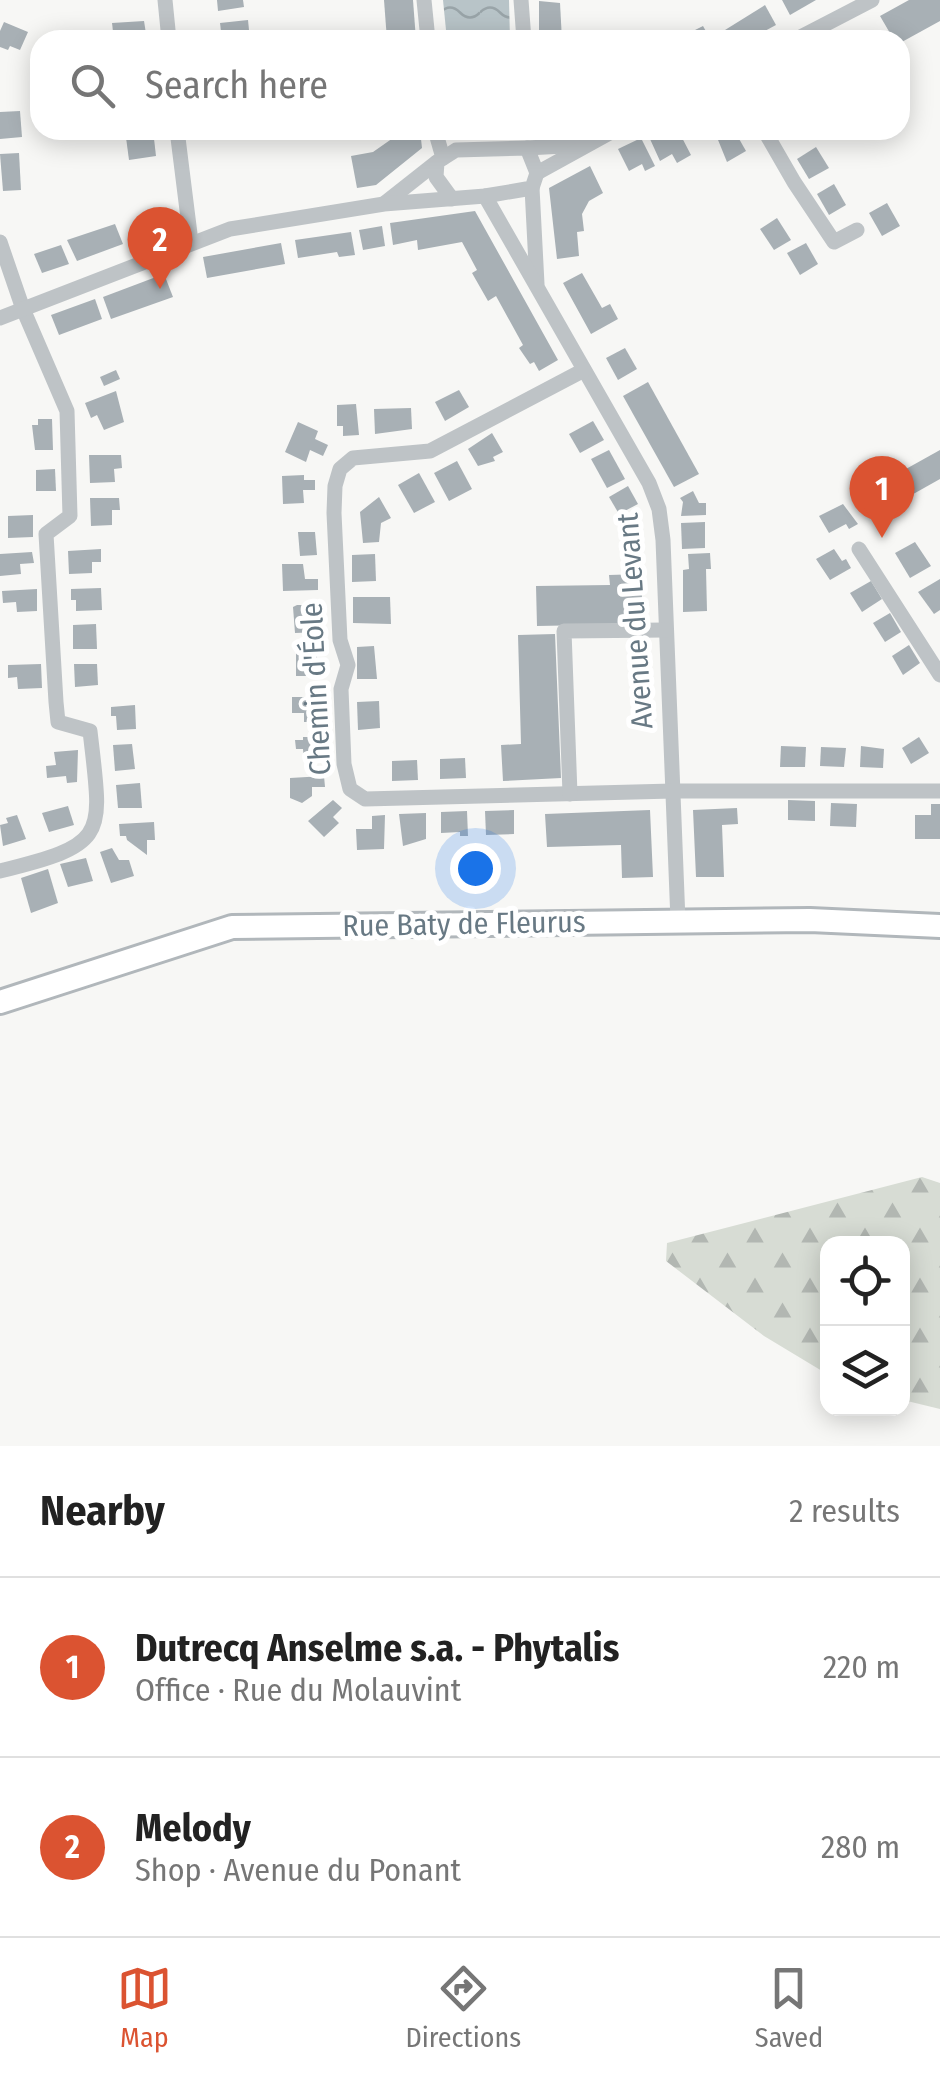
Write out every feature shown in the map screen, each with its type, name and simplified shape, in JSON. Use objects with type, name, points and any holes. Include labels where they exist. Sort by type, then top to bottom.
[{"type":"street","points":[[164,0],[167,30]]},
{"type":"street","points":[[424,0],[427,30]]},
{"type":"street","points":[[521,0],[523,30]]},
{"type":"street","points":[[814,30],[868,2]]},
{"type":"street","points":[[179,140],[191,242]]},
{"type":"street","points":[[437,140],[440,160],[436,177],[452,199]]},
{"type":"street","name":"Avenue du Levant","points":[[529,140],[537,288]]},
{"type":"street","points":[[0,318],[230,229],[384,204],[485,196],[534,180],[594,140]]},
{"type":"street","points":[[770,140],[834,242],[856,230]]},
{"type":"street","points":[[384,204],[456,150],[586,144]]},
{"type":"street","name":"Avenue du Levant","points":[[485,196],[649,483],[659,510],[678,920]]},
{"type":"street","points":[[0,242],[23,310],[67,411],[70,516],[46,534],[56,702],[58,722],[90,732],[99,809],[94,830],[76,848],[0,870]]},
{"type":"street","name":"Chemin d'Éole","points":[[584,370],[430,451],[353,458],[340,469],[334,513],[340,640],[348,665],[341,689],[344,764],[350,789],[365,799],[673,791],[940,791]]},
{"type":"street","points":[[860,549],[940,675]]},
{"type":"street","points":[[570,794],[564,632],[666,630]]},
{"type":"street","name":"Rue Baty de Fleurus","points":[[0,1002],[232,927],[678,920],[810,920],[940,926]]},
{"type":"green space","points":[[922,1177],[940,1183],[940,1409],[910,1402],[910,1236],[820,1236],[820,1370],[764,1336],[666,1261],[667,1243]]},
{"type":"water","points":[[443,0],[509,0],[510,30],[446,30]]},
{"type":"building","points":[[217,0],[243,0],[244,7],[218,11]]},
{"type":"building","points":[[384,0],[413,0],[415,30],[386,30]]},
{"type":"building","points":[[782,0],[816,0],[790,15]]},
{"type":"building","points":[[909,0],[940,0],[940,21],[910,38],[910,30],[888,30],[880,16]]},
{"type":"building","points":[[539,1],[560,3],[561,30],[539,30]]},
{"type":"building","points":[[765,5],[776,25],[767,30],[725,30]]},
{"type":"building","points":[[248,20],[249,30],[221,30],[220,23]]},
{"type":"building","points":[[144,21],[145,30],[113,30],[112,23]]},
{"type":"building","points":[[4,22],[28,32],[20,50],[0,47]]},
{"type":"building","points":[[20,111],[22,137],[0,139],[0,112]]},
{"type":"building","points":[[126,140],[154,140],[156,156],[129,160]]},
{"type":"building","points":[[390,140],[421,140],[422,148],[376,185],[357,188],[351,156],[373,152]]},
{"type":"building","points":[[642,140],[655,166],[645,171],[642,164],[629,171],[618,149]]},
{"type":"building","points":[[650,140],[683,140],[691,155],[677,163],[672,154],[660,161]]},
{"type":"building","points":[[718,140],[740,140],[746,151],[727,162]]},
{"type":"building","points":[[816,147],[829,168],[809,179],[797,159]]},
{"type":"building","points":[[19,153],[21,190],[3,191],[0,154]]},
{"type":"building","points":[[590,166],[603,193],[589,201],[582,214],[584,231],[577,232],[579,256],[557,259],[549,188]]},
{"type":"building","points":[[834,184],[846,205],[829,215],[817,194]]},
{"type":"building","points":[[887,203],[900,226],[882,236],[869,213]]},
{"type":"building","points":[[475,211],[558,360],[539,371],[519,348],[523,345],[496,296],[488,301],[472,273],[477,270],[462,242],[418,250],[417,240],[393,245],[390,223]]},
{"type":"building","points":[[777,218],[791,240],[774,250],[760,229]]},
{"type":"building","points":[[115,224],[123,244],[77,261],[67,240]]},
{"type":"building","points":[[382,226],[385,246],[363,250],[359,230]]},
{"type":"building","points":[[351,232],[355,255],[339,257],[337,252],[298,258],[295,240]]},
{"type":"building","points":[[281,243],[285,264],[207,278],[203,257]]},
{"type":"building","points":[[806,243],[818,264],[800,275],[787,253]]},
{"type":"building","points":[[61,245],[69,264],[42,273],[34,254]]},
{"type":"building","points":[[582,273],[602,308],[610,304],[618,319],[591,334],[563,283]]},
{"type":"building","points":[[164,274],[173,297],[111,319],[103,297]]},
{"type":"building","points":[[95,299],[102,319],[59,335],[51,315]]},
{"type":"building","points":[[625,348],[637,369],[618,380],[606,358]]},
{"type":"building","points":[[116,370],[120,379],[104,386],[100,377]]},
{"type":"building","points":[[648,382],[699,474],[674,487],[623,396]]},
{"type":"building","points":[[459,390],[469,407],[445,421],[435,402]]},
{"type":"building","points":[[116,391],[124,422],[104,430],[97,415],[91,418],[85,403]]},
{"type":"building","points":[[356,404],[359,435],[343,436],[343,426],[337,426],[337,405]]},
{"type":"building","points":[[411,408],[412,429],[375,434],[374,409]]},
{"type":"building","points":[[38,419],[52,419],[53,450],[35,450],[32,425],[38,425]]},
{"type":"building","points":[[593,421],[604,440],[580,453],[569,434]]},
{"type":"building","points":[[298,422],[318,431],[315,439],[328,445],[323,456],[310,450],[306,462],[285,452]]},
{"type":"building","points":[[492,433],[503,452],[493,457],[495,461],[478,466],[468,449]]},
{"type":"building","points":[[609,450],[625,479],[607,488],[591,459]]},
{"type":"building","points":[[940,450],[940,479],[892,506],[879,484]]},
{"type":"building","points":[[89,455],[121,455],[122,468],[114,469],[115,482],[90,483]]},
{"type":"building","points":[[457,461],[472,489],[449,501],[434,473]]},
{"type":"building","points":[[55,469],[56,491],[36,491],[36,470]]},
{"type":"building","points":[[419,473],[435,502],[414,513],[398,485]]},
{"type":"building","points":[[304,475],[304,480],[315,480],[315,490],[303,490],[304,503],[283,504],[282,476]]},
{"type":"building","points":[[628,486],[638,504],[619,514],[609,497]]},
{"type":"building","points":[[693,491],[699,503],[706,503],[706,515],[681,516],[680,498]]},
{"type":"building","points":[[379,497],[391,518],[381,523],[379,542],[363,543],[360,512]]},
{"type":"building","points":[[90,498],[119,498],[120,510],[112,510],[112,525],[91,526]]},
{"type":"building","points":[[843,504],[858,524],[849,529],[846,524],[829,533],[819,516]]},
{"type":"building","points":[[33,515],[33,537],[8,538],[8,516]]},
{"type":"building","points":[[640,521],[640,546],[621,547],[618,522]]},
{"type":"building","points":[[705,522],[705,548],[682,549],[681,523]]},
{"type":"building","points":[[298,532],[315,532],[317,555],[300,556]]},
{"type":"building","points":[[915,542],[931,566],[910,578],[895,553]]},
{"type":"building","points":[[101,549],[101,562],[92,562],[92,573],[69,574],[68,551]]},
{"type":"building","points":[[834,549],[851,568],[830,580],[816,559]]},
{"type":"building","points":[[32,552],[34,563],[20,564],[21,574],[0,576],[0,554]]},
{"type":"building","points":[[710,553],[711,569],[706,569],[707,611],[683,612],[683,570],[689,569],[688,554]]},
{"type":"building","points":[[375,554],[376,581],[352,582],[352,555]]},
{"type":"building","points":[[282,564],[303,564],[305,579],[318,579],[318,590],[283,591]]},
{"type":"building","points":[[641,574],[643,624],[537,626],[536,586],[610,585],[609,575]]},
{"type":"building","points":[[940,579],[940,610],[934,614],[918,592]]},
{"type":"building","points":[[871,581],[882,599],[862,612],[850,593]]},
{"type":"building","points":[[101,588],[102,610],[76,611],[71,589]]},
{"type":"building","points":[[37,589],[37,611],[17,612],[16,602],[3,603],[2,591]]},
{"type":"building","points":[[353,597],[390,597],[391,624],[353,623]]},
{"type":"building","points":[[320,605],[320,632],[295,633],[293,607]]},
{"type":"building","points":[[890,613],[901,632],[885,642],[873,623]]},
{"type":"building","points":[[96,624],[97,649],[73,649],[73,625]]},
{"type":"building","points":[[555,634],[561,778],[503,781],[501,745],[521,744],[518,635]]},
{"type":"building","points":[[909,645],[920,663],[903,675],[892,656]]},
{"type":"building","points":[[374,646],[377,679],[357,679],[357,647]]},
{"type":"building","points":[[317,648],[322,676],[296,676],[296,649]]},
{"type":"building","points":[[41,664],[42,688],[18,689],[17,677],[8,678],[8,665]]},
{"type":"building","points":[[74,664],[97,664],[98,685],[75,687]]},
{"type":"building","points":[[292,697],[324,697],[325,722],[304,722],[304,713],[292,713]]},
{"type":"building","points":[[379,701],[380,728],[358,730],[357,702]]},
{"type":"building","points":[[135,705],[136,729],[117,730],[111,707]]},
{"type":"building","points":[[324,737],[325,760],[304,761],[303,749],[296,749],[295,740]]},
{"type":"building","points":[[919,737],[929,753],[911,764],[902,748]]},
{"type":"building","points":[[132,744],[135,769],[115,771],[113,745]]},
{"type":"building","points":[[781,746],[806,747],[805,767],[780,767]]},
{"type":"building","points":[[861,746],[884,749],[883,768],[860,767]]},
{"type":"building","points":[[821,747],[846,748],[844,767],[820,766]]},
{"type":"building","points":[[78,750],[77,782],[67,783],[66,776],[47,778],[46,766],[56,765],[54,752]]},
{"type":"building","points":[[465,758],[466,778],[440,779],[440,759]]},
{"type":"building","points":[[417,760],[418,780],[392,781],[392,761]]},
{"type":"building","points":[[324,776],[325,787],[312,787],[312,796],[302,803],[290,798],[290,778]]},
{"type":"building","points":[[140,783],[142,808],[118,808],[116,785]]},
{"type":"building","points":[[333,800],[342,808],[333,817],[339,823],[324,837],[308,821]]},
{"type":"building","points":[[788,800],[815,801],[815,821],[788,820]]},
{"type":"building","points":[[831,803],[857,804],[856,827],[830,826]]},
{"type":"building","points":[[931,804],[940,804],[940,839],[915,839],[915,815],[931,815]]},
{"type":"building","points":[[68,806],[74,825],[49,832],[42,813]]},
{"type":"building","points":[[737,808],[738,824],[722,825],[724,877],[696,877],[693,810]]},
{"type":"building","points":[[514,810],[514,834],[486,835],[485,811]]},
{"type":"building","points":[[650,810],[653,877],[622,878],[621,845],[547,847],[545,814]]},
{"type":"building","points":[[467,811],[468,836],[460,836],[460,832],[441,833],[441,812]]},
{"type":"building","points":[[426,813],[426,839],[403,846],[399,814]]},
{"type":"building","points":[[17,815],[26,839],[3,846],[0,825]]},
{"type":"building","points":[[385,815],[384,849],[357,850],[356,829],[372,829],[372,816]]},
{"type":"building","points":[[154,822],[155,840],[147,840],[147,855],[126,836],[120,836],[119,824]]},
{"type":"building","points":[[112,848],[119,860],[129,860],[134,876],[111,883],[100,852]]},
{"type":"building","points":[[86,858],[93,881],[68,887],[60,864]]},
{"type":"building","points":[[48,869],[58,903],[31,913],[21,878]]},
{"type":"place","name":"Melody","points":[[160,289]]},
{"type":"place","name":"Dutrecq Anselme s.a. - Phytalis","points":[[882,538]]}]
